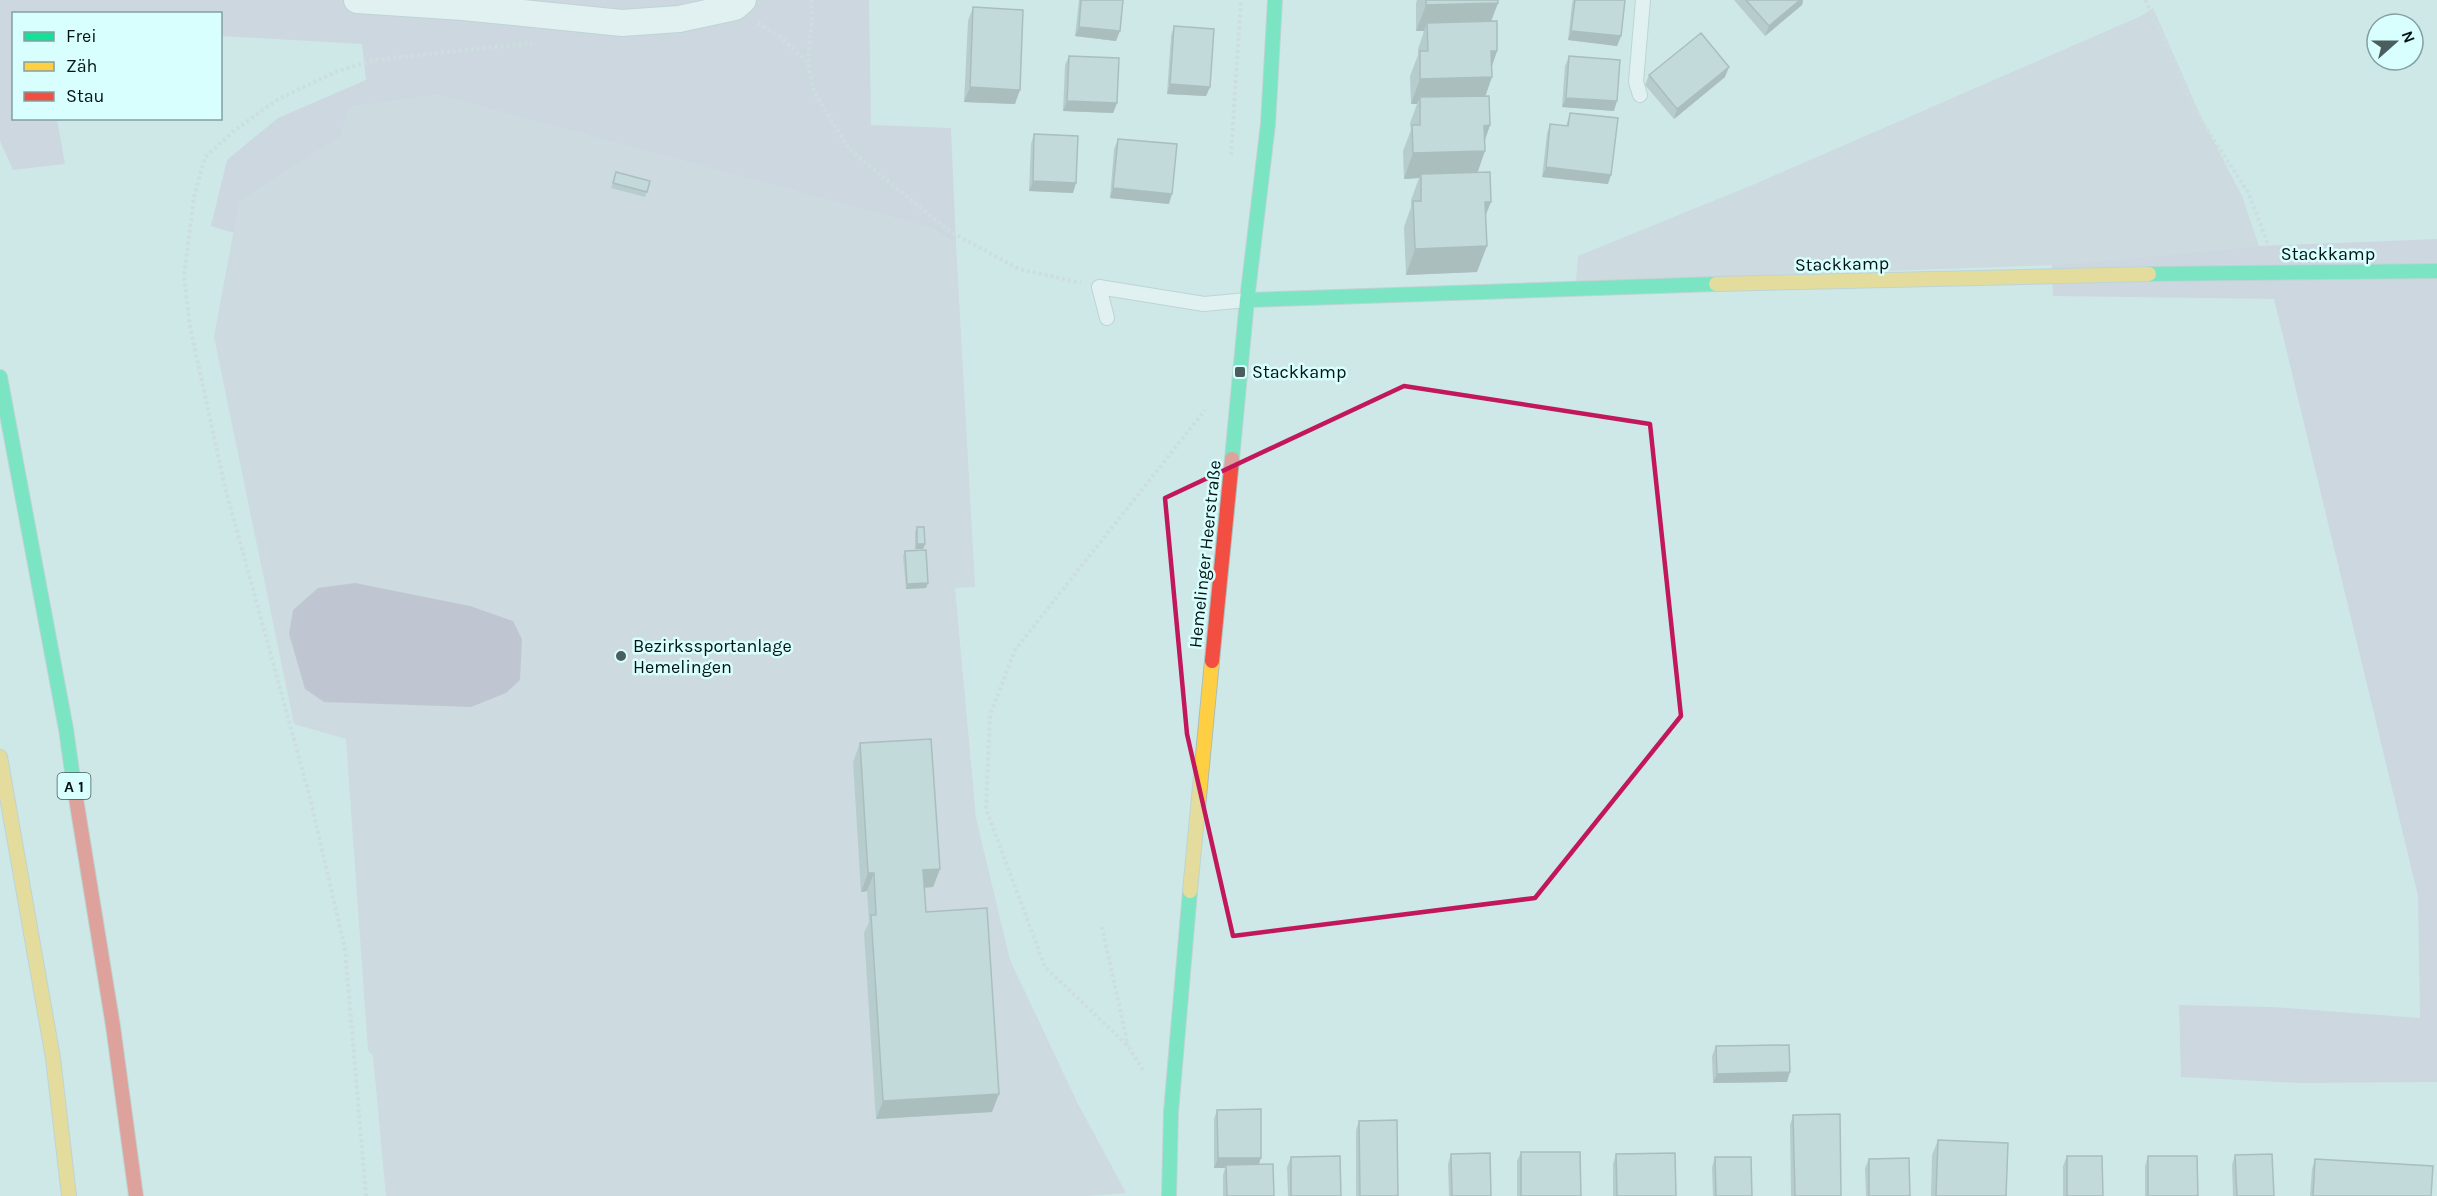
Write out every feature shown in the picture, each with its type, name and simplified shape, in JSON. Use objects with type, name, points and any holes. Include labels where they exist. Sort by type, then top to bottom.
[{"type":"main road","name":"Hemelinger Heerstraße","points":[[1169,1196],[1171,1112],[1247,300],[1268,124],[1275,0]]},
{"type":"main road","name":"Stackkamp","points":[[1247,300],[1540,289],[2279,272],[2437,271]]},
{"type":"main road","name":"A 1","points":[[0,377],[66,729],[84,857],[113,1026],[136,1196]]},
{"type":"main road","points":[[0,757],[53,1058],[69,1196]]},
{"type":"street","points":[[357,0],[463,7],[622,23],[679,19],[739,4]]},
{"type":"lane","points":[[1640,94],[1636,82],[1643,0]]},
{"type":"lane","points":[[1107,318],[1099,287],[1204,304],[1247,300]]},
{"type":"path","points":[[811,0],[812,18],[808,63],[814,92],[849,149],[949,231],[1019,269],[1099,287]]},
{"type":"path","points":[[2145,0],[2200,119],[2248,192],[2279,272]]},
{"type":"path","points":[[739,4],[783,39],[808,63]]},
{"type":"path","points":[[366,1196],[345,949],[310,798],[225,487],[190,327],[184,276],[194,197],[205,157],[277,100],[335,72],[374,60],[533,43]]},
{"type":"path","points":[[1171,1112],[1128,1046],[1045,967],[986,809],[990,715],[1015,650],[1218,394],[1239,387]]},
{"type":"path","points":[[1102,927],[1128,1046]]},
{"type":"highlighted area","points":[[1404,386],[1650,424],[1681,716],[1535,898],[1233,936],[1187,734],[1165,498]]},
{"type":"shaded area","points":[[0,0],[869,0],[871,125],[951,128],[956,244],[932,228],[437,95],[350,107],[340,137],[239,202],[234,233],[211,226],[227,160],[278,118],[366,80],[362,44],[222,36],[222,12],[12,12],[12,120],[57,120],[65,164],[13,170],[0,141]]},
{"type":"shaded area","points":[[2153,8],[2202,119],[2242,196],[2259,246],[2052,265],[1576,282],[1578,256],[1755,184],[2141,16]]},
{"type":"shaded area","name":"Bezirkssportanlage Hemelingen","points":[[437,95],[932,228],[956,244],[975,587],[955,588],[976,818],[1010,960],[1078,1104],[1126,1193],[1087,1196],[386,1196],[373,1056],[368,1050],[346,739],[294,724],[214,337],[239,202],[340,137],[350,107]]},
{"type":"shaded area","points":[[2437,239],[2437,1082],[2299,1083],[2181,1077],[2179,1005],[2273,1007],[2420,1018],[2418,896],[2274,299],[2053,296],[2052,265],[2259,246]]},
{"type":"shaded area","points":[[355,583],[470,606],[513,621],[522,639],[520,680],[506,693],[471,707],[324,702],[305,689],[289,634],[293,610],[318,588]]},
{"type":"building","points":[[1081,0],[1123,0],[1120,31],[1079,27]]},
{"type":"building","points":[[1426,0],[1498,0],[1498,3],[1426,5]]},
{"type":"building","points":[[1575,0],[1625,0],[1621,36],[1571,31]]},
{"type":"building","points":[[1746,0],[1800,0],[1769,26]]},
{"type":"building","points":[[973,7],[1023,10],[1020,90],[970,87]]},
{"type":"building","points":[[1497,21],[1497,51],[1491,51],[1492,77],[1420,79],[1420,51],[1428,51],[1427,23]]},
{"type":"building","points":[[1174,26],[1214,29],[1210,87],[1170,84]]},
{"type":"building","points":[[1701,33],[1729,67],[1677,109],[1649,75]]},
{"type":"building","points":[[1069,56],[1119,58],[1117,103],[1067,101]]},
{"type":"building","points":[[1569,56],[1620,60],[1617,101],[1566,98]]},
{"type":"building","points":[[1489,96],[1490,125],[1484,126],[1485,151],[1413,153],[1412,125],[1420,125],[1420,97]]},
{"type":"building","points":[[1570,113],[1618,118],[1611,175],[1546,167],[1550,124],[1568,126]]},
{"type":"building","points":[[1034,134],[1078,136],[1076,183],[1033,181]]},
{"type":"building","points":[[1118,139],[1177,144],[1172,194],[1113,188]]},
{"type":"building","points":[[616,172],[650,181],[647,192],[613,183]]},
{"type":"building","points":[[1490,172],[1491,202],[1485,202],[1487,246],[1415,249],[1413,201],[1421,201],[1421,174]]},
{"type":"building","points":[[917,527],[924,527],[925,544],[917,544]]},
{"type":"building","points":[[926,550],[928,583],[907,584],[905,551]]},
{"type":"building","points":[[931,739],[940,869],[923,870],[926,912],[987,908],[999,1094],[883,1101],[871,915],[876,915],[874,873],[868,873],[860,743]]},
{"type":"building","points":[[1789,1045],[1790,1072],[1717,1074],[1716,1046]]},
{"type":"building","points":[[1261,1109],[1261,1158],[1218,1158],[1217,1110]]},
{"type":"building","points":[[1840,1114],[1841,1196],[1795,1196],[1793,1115]]},
{"type":"building","points":[[1397,1120],[1398,1196],[1360,1196],[1359,1121]]},
{"type":"building","points":[[1938,1140],[2008,1143],[2006,1196],[1936,1196]]},
{"type":"building","points":[[1521,1152],[1580,1152],[1581,1196],[1521,1196]]},
{"type":"building","points":[[1490,1153],[1491,1196],[1452,1196],[1451,1154]]},
{"type":"building","points":[[1675,1153],[1676,1196],[1617,1196],[1616,1154]]},
{"type":"building","points":[[2272,1154],[2274,1196],[2237,1196],[2235,1155]]},
{"type":"building","points":[[1340,1156],[1341,1196],[1291,1196],[1291,1157]]},
{"type":"building","points":[[2067,1156],[2102,1156],[2103,1196],[2067,1196]]},
{"type":"building","points":[[2148,1156],[2197,1156],[2198,1196],[2148,1196]]},
{"type":"building","points":[[1715,1157],[1751,1157],[1752,1196],[1716,1196]]},
{"type":"building","points":[[1909,1158],[1910,1196],[1869,1196],[1869,1159]]},
{"type":"building","points":[[2315,1159],[2433,1166],[2431,1196],[2313,1196]]},
{"type":"building","points":[[1273,1164],[1274,1196],[1227,1196],[1226,1165]]},
{"type":"traffic: fast","points":[[1232,459],[1247,300],[1268,124],[1275,0]]},
{"type":"traffic: fast","points":[[2149,274],[2437,271]]},
{"type":"traffic: fast","points":[[1247,300],[1716,284]]},
{"type":"traffic: fast","points":[[0,377],[66,729],[74,786]]},
{"type":"traffic: fast","points":[[1169,1196],[1171,1112],[1190,891]]},
{"type":"traffic: slow","points":[[1716,284],[2149,274]]},
{"type":"traffic: slow","points":[[1190,891],[1212,661]]},
{"type":"traffic: slow","points":[[0,757],[53,1058],[69,1196]]},
{"type":"traffic: jam","points":[[1212,661],[1232,459]]},
{"type":"traffic: jam","points":[[74,786],[113,1026],[136,1196]]},
{"type":"place","name":"Stackkamp","points":[[1240,372]]},
{"type":"place","name":"Bezirkssportanlage Hemelingen","points":[[621,656]]}]
